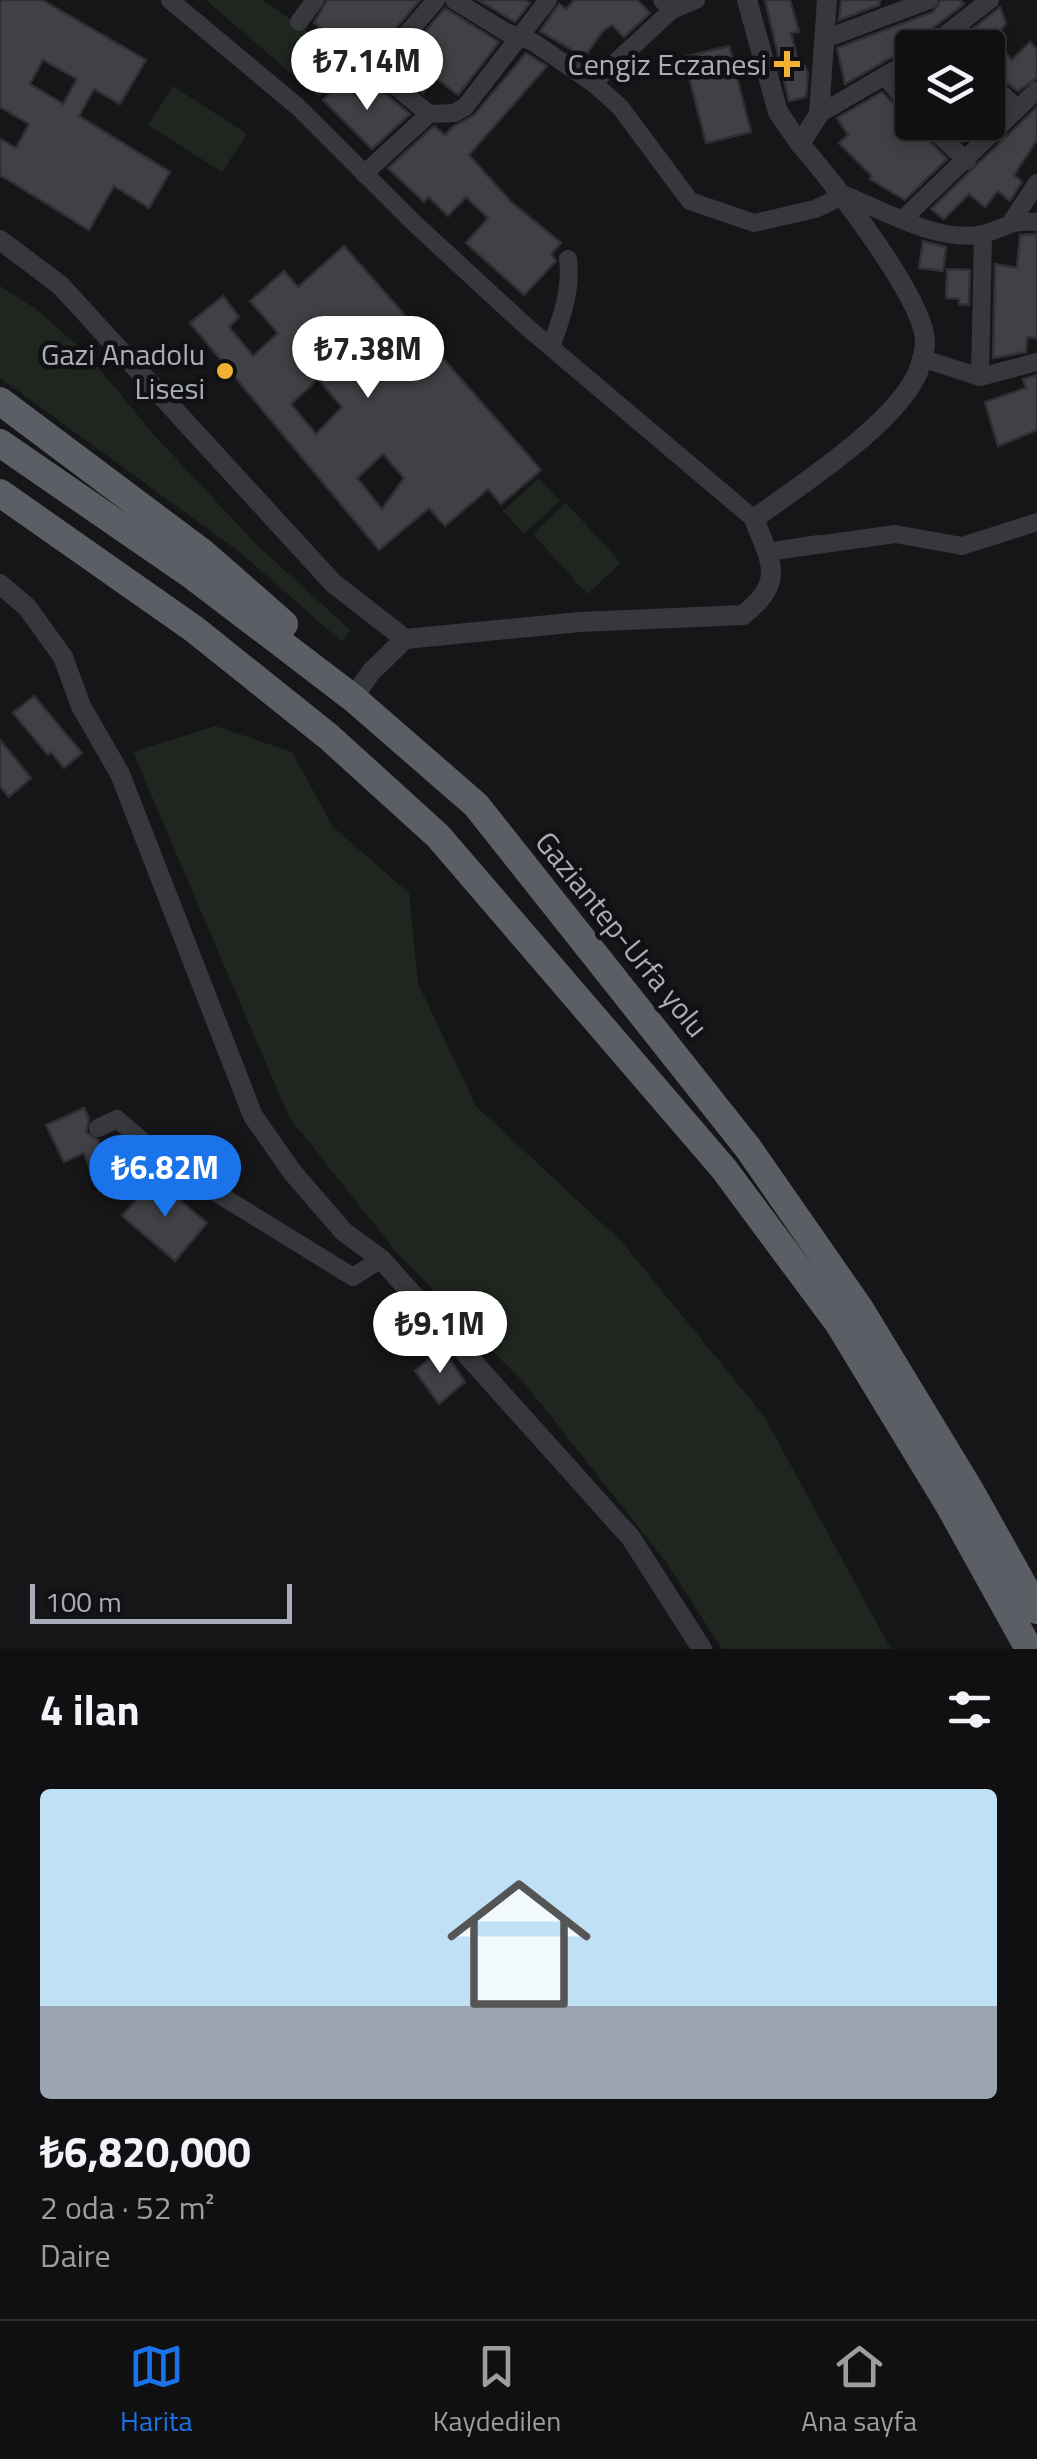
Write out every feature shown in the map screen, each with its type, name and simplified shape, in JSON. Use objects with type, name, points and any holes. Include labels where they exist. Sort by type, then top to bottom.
[{"type":"highway","points":[[0,401],[202,553],[287,626],[353,698]]},
{"type":"highway","name":"Gaziantep-Urfa yolu","points":[[0,443],[194,576],[353,698],[476,805],[748,1148],[860,1310],[972,1492],[1037,1610]]},
{"type":"highway","points":[[0,492],[194,629],[329,738],[438,836],[724,1169],[839,1324],[949,1505],[1029,1649]]},
{"type":"street","points":[[299,22],[315,0]]},
{"type":"street","points":[[429,114],[376,70],[436,0]]},
{"type":"street","points":[[454,0],[520,39],[533,42],[593,82],[620,108],[690,201],[754,223],[845,196],[950,234],[983,234],[1012,221],[1037,222]]},
{"type":"street","points":[[364,174],[429,114],[454,112],[466,106],[548,0]]},
{"type":"street","points":[[593,82],[666,5],[696,0]]},
{"type":"street","points":[[746,0],[778,112],[845,196],[914,306],[925,340],[918,373],[860,440],[754,518]]},
{"type":"street","points":[[800,144],[819,114],[827,0]]},
{"type":"street","points":[[825,39],[929,0]]},
{"type":"street","points":[[176,1],[298,107],[364,174],[551,347],[754,518],[773,571],[764,600],[744,616],[580,622],[405,638],[371,672],[353,698]]},
{"type":"street","points":[[954,30],[981,3]]},
{"type":"street","points":[[819,114],[895,72]]},
{"type":"street","points":[[886,78],[895,88]]},
{"type":"street","points":[[903,219],[1037,90]]},
{"type":"street","points":[[1005,97],[1017,108]]},
{"type":"street","points":[[944,140],[967,161]]},
{"type":"street","points":[[1012,221],[1037,183]]},
{"type":"street","points":[[980,377],[983,234]]},
{"type":"street","points":[[0,240],[60,285],[333,583],[405,638]]},
{"type":"street","points":[[551,347],[564,313],[570,275],[568,259]]},
{"type":"street","points":[[921,358],[980,377],[1037,362]]},
{"type":"street","points":[[768,552],[895,534],[962,546],[1037,522]]},
{"type":"street","points":[[768,552],[819,544]]},
{"type":"street","points":[[0,584],[27,608],[63,657],[81,706],[120,774],[254,1116],[293,1173],[344,1232],[382,1259],[632,1538],[702,1649]]},
{"type":"street","points":[[98,1128],[117,1119],[168,1163],[354,1277],[382,1259]]},
{"type":"shaded area","points":[[206,0],[263,0],[378,81],[364,95],[344,76],[318,97]]},
{"type":"shaded area","points":[[173,86],[247,134],[222,172],[148,125]]},
{"type":"shaded area","points":[[0,286],[36,309],[88,355],[154,435],[256,544],[350,630],[342,642],[241,553],[0,378]]},
{"type":"shaded area","points":[[539,478],[560,501],[524,534],[503,511]]},
{"type":"shaded area","points":[[566,503],[621,563],[587,594],[533,534]]},
{"type":"shaded area","points":[[215,726],[292,752],[333,827],[409,893],[418,983],[476,1106],[622,1242],[764,1416],[891,1649],[722,1649],[666,1562],[526,1385],[398,1254],[289,1117],[133,752]]},
{"type":"building","points":[[0,0],[42,0],[146,60],[120,104],[94,89],[79,116],[170,172],[149,208],[114,186],[89,230],[0,175],[0,139],[16,148],[29,124],[0,107]],"holes":[[[43,60],[77,79],[63,104],[30,84]]]},
{"type":"building","points":[[327,0],[420,0],[371,57],[347,38],[343,44],[314,23]]},
{"type":"building","points":[[478,0],[525,0],[530,3],[515,22]]},
{"type":"building","points":[[574,0],[637,0],[650,13],[624,37],[612,25],[603,31],[584,57],[540,31],[559,4],[566,9]]},
{"type":"building","points":[[765,0],[790,0],[799,32],[791,33],[799,66],[804,65],[808,73],[806,97],[789,101]]},
{"type":"building","points":[[841,0],[880,0],[879,5],[839,20]]},
{"type":"building","points":[[941,0],[960,0],[964,4],[930,30],[895,30],[895,55],[845,84],[837,48],[933,12]]},
{"type":"building","points":[[1000,7],[1006,23],[1001,30],[971,30]]},
{"type":"building","points":[[445,8],[499,42],[458,95],[436,78],[423,93],[394,68]]},
{"type":"building","points":[[1030,42],[1037,49],[1037,78],[1018,91],[1005,81],[1005,53],[1012,60]]},
{"type":"building","points":[[729,46],[751,132],[706,143],[684,57]]},
{"type":"building","points":[[526,53],[547,66],[469,155],[511,202],[561,243],[551,254],[556,261],[524,295],[466,243],[488,218],[466,197],[448,216],[429,197],[424,202],[388,168],[434,126],[445,135],[474,115]]},
{"type":"building","points":[[342,81],[364,104],[378,88],[410,114],[372,149],[323,100]]},
{"type":"building","points":[[882,92],[895,105],[895,140],[929,140],[947,159],[905,200],[870,179],[872,176],[839,143],[848,135],[837,118]]},
{"type":"building","points":[[1037,107],[1037,140],[1014,175],[1022,182],[1010,201],[998,191],[985,207],[969,194],[944,219],[931,209],[1005,140]]},
{"type":"building","points":[[1037,234],[1037,338],[1027,337],[1026,352],[993,358],[995,264],[1017,268],[1020,235]]},
{"type":"building","points":[[923,241],[946,247],[943,271],[919,268]]},
{"type":"building","points":[[344,246],[541,470],[501,504],[488,489],[445,526],[429,508],[379,550],[190,323],[223,296],[239,317],[229,327],[253,356],[278,333],[250,301],[284,271],[298,287]],"holes":[[[318,379],[342,407],[316,434],[291,404]],[[383,454],[404,478],[382,509],[357,478]]]},
{"type":"building","points":[[947,269],[970,270],[969,305],[946,298]]},
{"type":"building","points":[[1037,375],[1037,430],[998,446],[985,402],[1026,388],[1023,379]]},
{"type":"building","points":[[34,696],[82,753],[64,768],[13,713]]},
{"type":"building","points":[[0,740],[31,778],[9,797],[0,786]]},
{"type":"building","points":[[84,1108],[89,1119],[86,1132],[98,1140],[110,1169],[93,1176],[84,1153],[64,1162],[46,1125]]},
{"type":"building","points":[[155,1179],[207,1223],[175,1261],[122,1216]]},
{"type":"building","points":[[442,1348],[465,1382],[439,1404],[415,1371]]},
{"type":"place","name":"Cengiz Eczanesi","points":[[787,64]]},
{"type":"place","name":"Gazi Anadolu Lisesi","points":[[225,371]]}]
